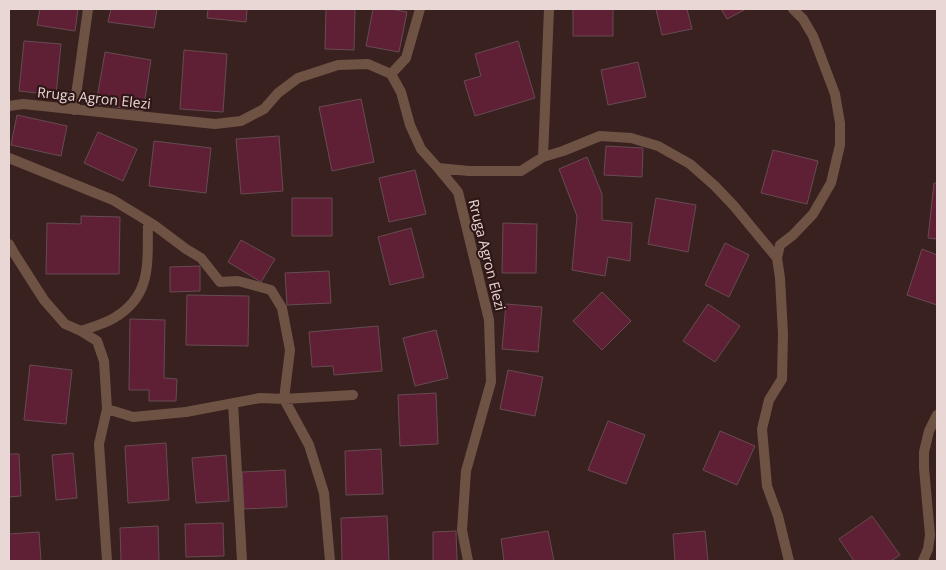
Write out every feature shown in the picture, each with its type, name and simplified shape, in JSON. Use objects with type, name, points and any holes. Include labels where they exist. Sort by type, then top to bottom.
[{"type":"lane","points":[[74,110],[88,9]]},
{"type":"lane","points":[[391,74],[406,58],[420,9]]},
{"type":"lane","points":[[543,157],[549,9]]},
{"type":"lane","points":[[789,561],[778,516],[767,486],[762,429],[769,400],[782,379],[783,334],[777,258],[780,245],[794,235],[813,214],[831,183],[840,145],[840,123],[835,94],[813,36],[802,14],[792,9]]},
{"type":"lane","name":"Rruga Agron Elezi","points":[[9,106],[23,104],[215,124],[241,121],[264,109],[278,93],[298,78],[338,65],[368,64],[391,74],[401,92],[410,125],[421,149],[458,192],[489,320],[491,382],[466,471],[462,530],[468,561]]},
{"type":"lane","points":[[438,168],[469,171],[522,171],[543,157],[600,136],[631,138],[658,146],[690,164],[734,206],[777,258]]},
{"type":"lane","points":[[9,158],[113,200],[201,258],[220,282],[238,282],[271,290],[282,308],[290,350],[284,399],[309,445],[324,493],[330,561]]},
{"type":"lane","points":[[81,331],[112,319],[127,309],[139,296],[146,275],[148,222]]},
{"type":"lane","points":[[9,244],[44,300],[65,324],[97,341],[104,361],[107,409],[99,444],[107,561]]},
{"type":"lane","points":[[107,409],[133,417],[186,412],[260,398],[284,399],[353,395]]},
{"type":"lane","points":[[233,404],[242,561]]},
{"type":"lane","points":[[923,561],[928,549],[930,535],[924,452],[937,414]]},
{"type":"building","points":[[40,9],[78,9],[75,31],[37,25]]},
{"type":"building","points":[[111,9],[157,9],[154,28],[108,22]]},
{"type":"building","points":[[208,9],[247,9],[246,22],[207,18]]},
{"type":"building","points":[[326,9],[355,9],[354,50],[325,49]]},
{"type":"building","points":[[373,9],[407,12],[399,52],[366,46]]},
{"type":"building","points":[[573,9],[613,9],[613,36],[573,36]]},
{"type":"building","points":[[656,9],[687,9],[692,29],[662,35]]},
{"type":"building","points":[[721,9],[746,9],[727,19]]},
{"type":"building","points":[[24,41],[61,44],[56,95],[19,91]]},
{"type":"building","points":[[518,41],[535,98],[475,116],[464,81],[481,76],[475,54]]},
{"type":"building","points":[[184,50],[227,54],[223,112],[180,109]]},
{"type":"building","points":[[105,52],[151,60],[143,111],[96,104]]},
{"type":"building","points":[[638,62],[646,97],[608,105],[601,70]]},
{"type":"building","points":[[361,99],[374,162],[332,171],[319,107]]},
{"type":"building","points":[[17,115],[67,126],[61,156],[11,145]]},
{"type":"building","points":[[98,132],[137,149],[123,181],[84,163]]},
{"type":"building","points":[[279,136],[283,191],[241,194],[236,139]]},
{"type":"building","points":[[154,141],[211,148],[206,193],[149,186]]},
{"type":"building","points":[[606,146],[643,148],[642,177],[604,175]]},
{"type":"building","points":[[773,150],[818,161],[807,204],[761,193]]},
{"type":"building","points":[[587,157],[602,194],[602,220],[632,223],[630,261],[608,257],[605,276],[572,270],[577,216],[559,169]]},
{"type":"building","points":[[415,170],[426,214],[389,222],[379,178]]},
{"type":"building","points":[[934,183],[937,183],[937,239],[928,238]]},
{"type":"building","points":[[292,198],[332,198],[332,236],[292,236]]},
{"type":"building","points":[[656,198],[696,205],[688,252],[648,244]]},
{"type":"building","points":[[81,216],[120,217],[119,274],[46,274],[47,223],[81,224]]},
{"type":"building","points":[[503,223],[537,224],[536,273],[502,273]]},
{"type":"building","points":[[411,228],[424,277],[390,285],[378,237]]},
{"type":"building","points":[[241,240],[275,259],[261,282],[228,262]]},
{"type":"building","points":[[725,243],[749,255],[729,297],[705,285]]},
{"type":"building","points":[[922,249],[937,255],[937,305],[907,295]]},
{"type":"building","points":[[200,266],[200,291],[170,292],[170,267]]},
{"type":"building","points":[[329,271],[331,303],[287,305],[285,273]]},
{"type":"building","points":[[602,292],[631,321],[602,350],[573,321]]},
{"type":"building","points":[[187,295],[249,296],[248,346],[186,345]]},
{"type":"building","points":[[506,304],[542,307],[538,352],[502,349]]},
{"type":"building","points":[[708,304],[740,326],[715,362],[683,341]]},
{"type":"building","points":[[130,319],[165,320],[164,378],[177,379],[176,401],[149,401],[149,390],[129,390]]},
{"type":"building","points":[[378,326],[382,371],[334,375],[333,366],[312,367],[309,332]]},
{"type":"building","points":[[436,330],[448,378],[415,386],[403,338]]},
{"type":"building","points":[[30,365],[72,370],[66,424],[24,420]]},
{"type":"building","points":[[508,370],[543,377],[535,416],[500,409]]},
{"type":"building","points":[[436,393],[438,444],[400,446],[398,395]]},
{"type":"building","points":[[608,421],[645,435],[626,484],[588,470]]},
{"type":"building","points":[[720,431],[755,446],[737,485],[703,470]]},
{"type":"building","points":[[166,443],[169,500],[128,503],[125,446]]},
{"type":"building","points":[[381,449],[383,494],[346,495],[345,451]]},
{"type":"building","points":[[73,453],[77,498],[56,500],[52,455]]},
{"type":"building","points":[[9,454],[19,454],[21,496],[9,497]]},
{"type":"building","points":[[226,455],[229,501],[196,503],[192,458]]},
{"type":"building","points":[[285,470],[287,507],[244,509],[242,472]]},
{"type":"building","points":[[387,516],[389,561],[342,561],[341,518]]},
{"type":"building","points":[[872,516],[900,555],[891,561],[854,561],[839,539]]},
{"type":"building","points":[[223,523],[224,556],[186,557],[185,524]]},
{"type":"building","points":[[158,526],[159,561],[121,561],[120,528]]},
{"type":"building","points":[[456,531],[457,561],[433,561],[433,532]]},
{"type":"building","points":[[548,531],[554,561],[504,561],[501,539]]},
{"type":"building","points":[[705,531],[708,561],[675,561],[673,534]]},
{"type":"building","points":[[39,532],[41,561],[9,561],[9,534]]}]
